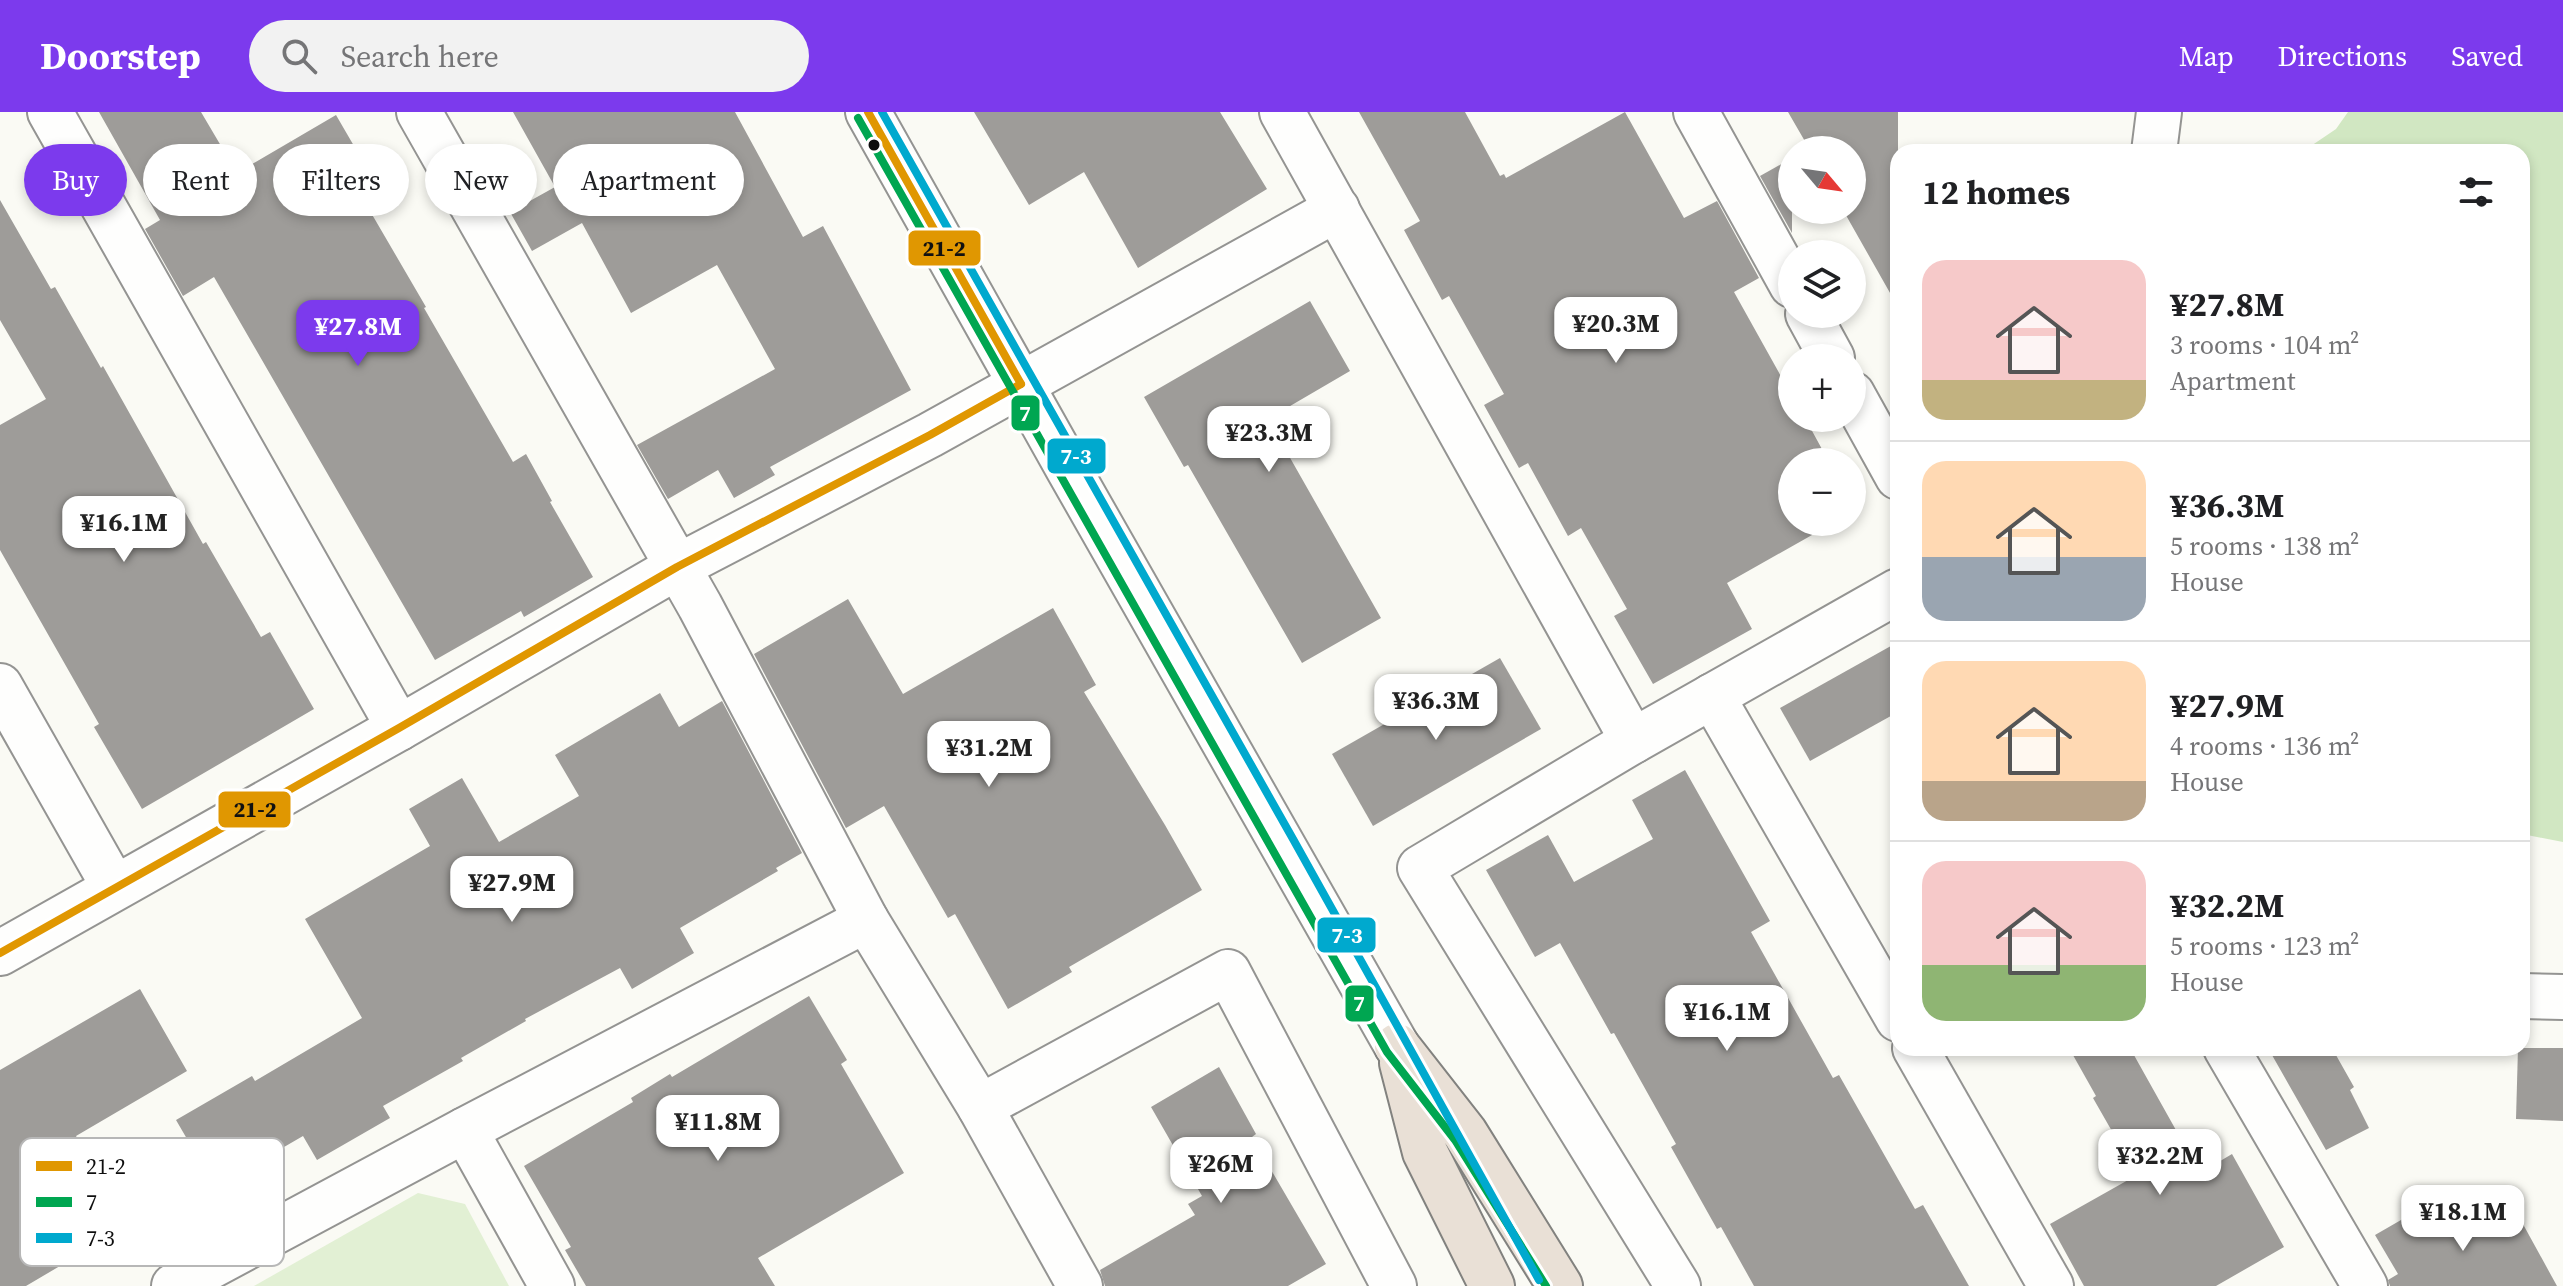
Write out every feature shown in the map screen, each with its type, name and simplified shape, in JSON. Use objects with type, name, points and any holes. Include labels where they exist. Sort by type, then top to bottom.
[{"type":"highway","points":[[1397,1046],[1425,1152],[1492,1286]]},
{"type":"highway","points":[[1397,1046],[1528,1286]]},
{"type":"highway","points":[[1397,1046],[1465,1133],[1560,1286]]},
{"type":"street","points":[[50,112],[399,728]]},
{"type":"street","points":[[419,112],[700,606],[866,920],[980,1107],[1080,1286]]},
{"type":"street","points":[[868,112],[1397,1046]]},
{"type":"street","points":[[1282,112],[1633,741]]},
{"type":"street","points":[[1696,112],[1778,260]]},
{"type":"street","points":[[2155,144],[2159,112]]},
{"type":"street","points":[[0,953],[677,567],[930,435],[1337,209]]},
{"type":"street","points":[[1866,419],[1890,463]]},
{"type":"street","points":[[1678,1286],[1420,868],[1633,741],[1890,596]]},
{"type":"street","points":[[0,686],[114,887]]},
{"type":"street","points":[[1712,696],[1890,1005]]},
{"type":"street","points":[[284,1227],[866,920]]},
{"type":"street","points":[[980,1107],[1228,972],[1394,1286]]},
{"type":"street","points":[[2530,996],[2563,997]]},
{"type":"street","points":[[1920,1056],[2051,1286]]},
{"type":"street","points":[[2231,1056],[2365,1286]]},
{"type":"street","points":[[465,1130],[552,1286]]},
{"type":"street","points":[[174,1286],[211,1266]]},
{"type":"green space","points":[[2348,112],[2563,112],[2563,842],[2530,836],[2530,144],[2314,144],[2336,129]]},
{"type":"green space","points":[[418,1193],[465,1204],[509,1286],[254,1286]]},
{"type":"building","points":[[99,112],[201,112],[220,144],[143,144],[143,190],[127,162],[127,144],[117,144]]},
{"type":"building","points":[[513,112],[735,112],[803,237],[823,226],[911,390],[770,467],[775,475],[734,498],[718,470],[668,499],[637,445],[775,369],[717,265],[631,313],[582,223],[532,251],[512,216],[537,216],[537,197],[553,188],[553,216],[744,216],[744,144],[553,144],[553,183],[537,155],[537,144],[531,144]]},
{"type":"building","points":[[974,112],[1220,112],[1267,189],[1138,268],[1084,172],[1029,205]]},
{"type":"building","points":[[1359,112],[1465,112],[1500,176],[1504,174],[1506,178],[1625,112],[1684,218],[1717,201],[1759,278],[1734,292],[1778,371],[1778,432],[1813,432],[1821,448],[1778,448],[1778,536],[1810,536],[1727,583],[1752,629],[1653,684],[1614,616],[1627,609],[1581,528],[1568,536],[1528,463],[1519,468],[1484,405],[1504,394],[1449,296],[1442,300],[1404,230],[1420,221]]},
{"type":"building","points":[[1788,112],[1898,112],[1898,144],[1890,144],[1890,293],[1866,251],[1866,240],[1860,240],[1851,224],[1866,224],[1866,136],[1802,136]]},
{"type":"building","points":[[336,115],[353,144],[286,144]]},
{"type":"building","points":[[273,152],[273,216],[373,216],[513,462],[526,454],[593,577],[524,617],[521,611],[435,660],[214,277],[183,296],[145,229],[160,220],[158,216],[257,216],[257,161]]},
{"type":"building","points":[[1778,166],[1778,208],[1760,176]]},
{"type":"building","points":[[0,200],[51,289],[55,287],[101,368],[103,366],[203,544],[206,542],[261,637],[270,632],[314,709],[142,809],[94,727],[99,724],[0,550],[0,425],[46,399],[0,320]]},
{"type":"building","points":[[1310,301],[1350,371],[1268,419],[1381,618],[1302,663],[1188,465],[1184,467],[1144,397]]},
{"type":"building","points":[[848,599],[903,694],[1053,608],[1096,685],[1084,692],[1202,890],[1069,967],[1072,972],[1008,1009],[955,914],[948,918],[884,806],[846,828],[754,654]]},
{"type":"building","points":[[1890,646],[1890,716],[1810,761],[1780,708]]},
{"type":"building","points":[[1500,658],[1541,729],[1373,826],[1332,754]]},
{"type":"building","points":[[660,693],[679,727],[722,701],[802,853],[776,868],[778,871],[680,928],[694,953],[632,989],[620,968],[525,1019],[461,1058],[463,1061],[383,1106],[390,1118],[317,1160],[303,1136],[284,1147],[284,1138],[186,1138],[176,1120],[252,1076],[255,1081],[362,1018],[305,919],[430,846],[409,809],[462,778],[499,842],[579,796],[555,755]]},
{"type":"building","points":[[1685,770],[1770,921],[1751,932],[1833,1078],[1839,1075],[1915,1209],[1923,1205],[1969,1286],[1754,1286],[1721,1227],[1717,1229],[1671,1147],[1676,1144],[1560,943],[1535,957],[1486,870],[1548,835],[1574,882],[1653,839],[1632,800]]},
{"type":"building","points":[[140,989],[187,1071],[77,1138],[20,1138],[20,1266],[60,1266],[26,1286],[0,1286],[0,1070]]},
{"type":"building","points":[[809,996],[847,1060],[841,1064],[904,1173],[758,1258],[775,1286],[586,1286],[565,1250],[571,1247],[524,1166],[633,1102],[631,1098],[670,1074],[672,1077]]},
{"type":"building","points":[[2530,1048],[2563,1048],[2563,1121],[2516,1119],[2518,1056],[2530,1056]]},
{"type":"building","points":[[2074,1056],[2134,1056],[2200,1173],[2232,1154],[2284,1247],[2216,1286],[2084,1286],[2050,1224],[2137,1175],[2093,1098],[2096,1096]]},
{"type":"building","points":[[2273,1056],[2337,1056],[2354,1087],[2350,1090],[2369,1128],[2326,1150]]},
{"type":"building","points":[[1219,1067],[1256,1134],[1252,1137],[1326,1264],[1288,1286],[1105,1286],[1100,1270],[1195,1215],[1188,1204],[1202,1196],[1151,1107]]},
{"type":"building","points":[[2434,1201],[2456,1239],[2513,1206],[2557,1286],[2390,1286],[2388,1280],[2398,1274],[2375,1235]]},
{"type":"transit line","name":"21-2","points":[[868,112],[1021,384]]},
{"type":"transit line","name":"7-3","points":[[882,112],[1539,1280]]},
{"type":"transit line","name":"7","points":[[858,118],[1387,1052],[1455,1140],[1546,1286]]},
{"type":"transit line","name":"21-2","points":[[0,953],[677,567],[1021,384]]}]
